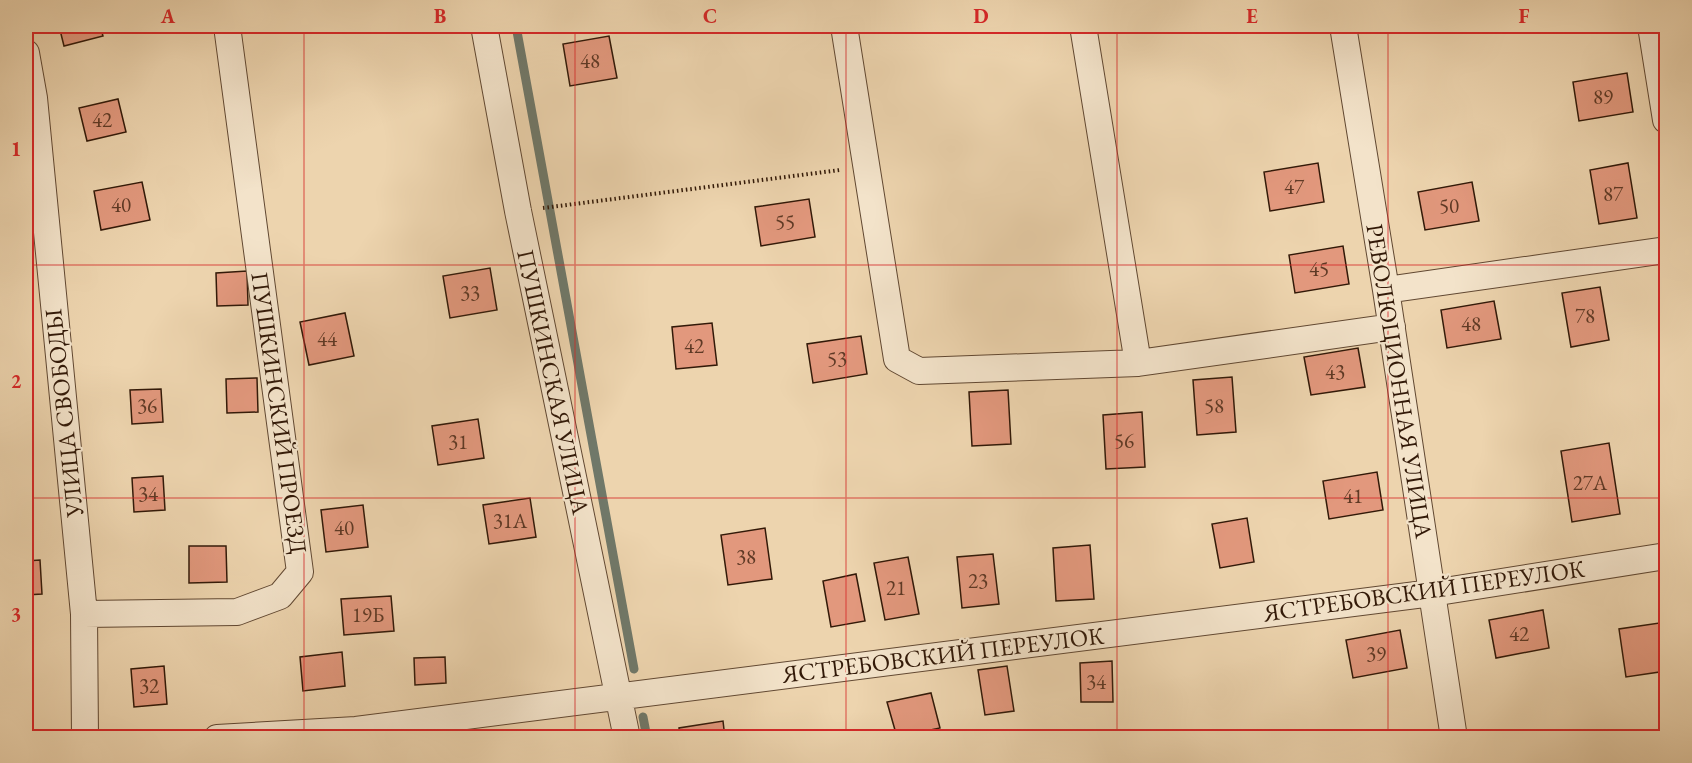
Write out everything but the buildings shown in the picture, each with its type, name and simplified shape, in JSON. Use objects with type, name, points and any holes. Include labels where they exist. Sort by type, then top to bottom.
[{"type":"street","name":"ПУШКИНСКИЙ ПРОЕЗД","points":[[84,614],[237,612],[280,596],[300,572],[227,26]]},
{"type":"street","name":"ПУШКИНСКАЯ УЛИЦА","points":[[484,26],[518,211],[627,738]]},
{"type":"street","points":[[844,26],[897,359],[919,371],[1138,363],[1392,327]]},
{"type":"street","points":[[1083,26],[1138,363]]},
{"type":"street","name":"РЕВОЛЮЦИОННАЯ УЛИЦА","points":[[1342,26],[1392,327],[1454,738]]},
{"type":"street","points":[[1651,26],[1666,120]]},
{"type":"street","name":"УЛИЦА СВОБОДЫ","points":[[26,54],[34,98],[84,614],[85,738]]},
{"type":"street","points":[[1386,290],[1666,250]]},
{"type":"street","name":"ЯСТРЕБОВСКИЙ ПЕРЕУЛОК","points":[[217,738],[357,734],[619,696],[1432,593],[1666,556]]},
{"type":"path","points":[[518,211],[867,167]]},
{"type":"waterway","points":[[516,26],[634,669]]},
{"type":"waterway","points":[[643,717],[647,738]]}]
